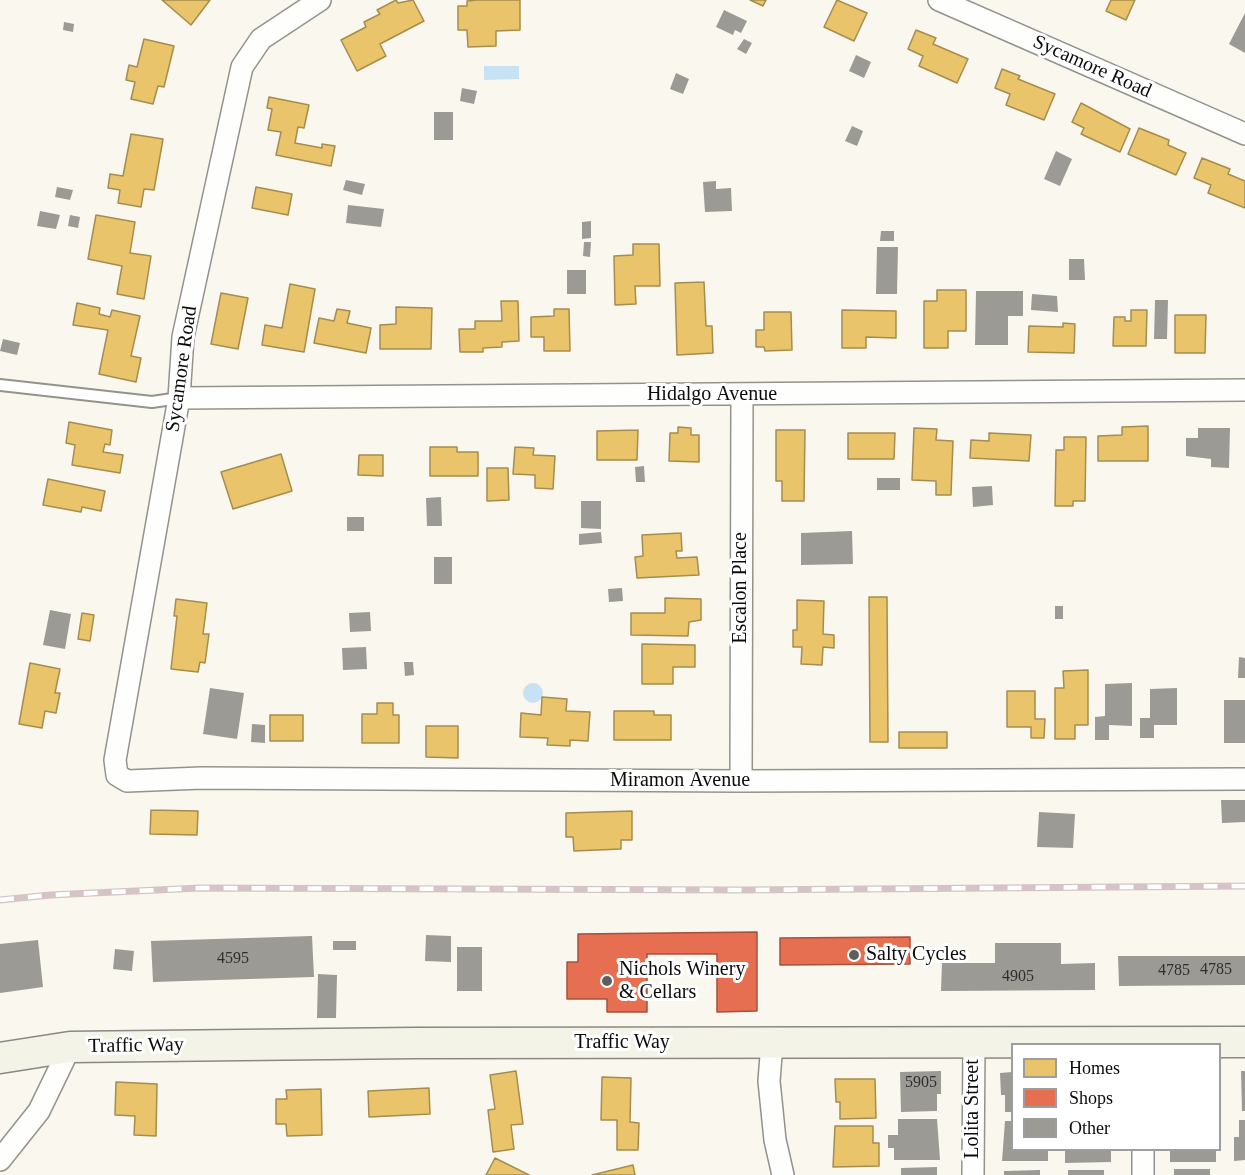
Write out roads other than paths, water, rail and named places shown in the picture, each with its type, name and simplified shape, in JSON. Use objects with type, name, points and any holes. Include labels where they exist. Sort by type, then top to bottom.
[{"type":"street","name":"Sycamore Road","points":[[117,775],[115,760],[179,398],[183,337],[242,67],[261,39],[320,0]]},
{"type":"street","name":"Sycamore Road","points":[[939,0],[1245,134]]},
{"type":"street","name":"Hidalgo Avenue","points":[[179,398],[1245,390]]},
{"type":"street","name":"Escalon Place","points":[[741,781],[742,395]]},
{"type":"street","name":"Miramon Avenue","points":[[117,775],[128,781],[201,778],[741,781],[1245,779]]},
{"type":"street","name":"Lolita Street","points":[[973,1175],[974,1042]]},
{"type":"street","name":"Traffic Way","points":[[1194,1043],[1245,1042]]},
{"type":"street","points":[[772,1043],[769,1081],[775,1140],[783,1175]]},
{"type":"street","name":"Traffic Way","points":[[0,1058],[70,1047],[1058,1043]]},
{"type":"street","points":[[0,1160],[39,1111],[70,1047]]},
{"type":"street","points":[[1143,1151],[1143,1175]]},
{"type":"lane","points":[[0,385],[152,402],[179,398]]},
{"type":"water","points":[[484,66],[519,66],[519,79],[484,80]]},
{"type":"water","points":[[529,683],[537,683],[543,689],[543,697],[537,703],[529,703],[523,697],[523,689]]},
{"type":"railway","points":[[0,900],[50,895],[200,888],[740,890],[1245,886]]},
{"type":"place","name":"Salty Cycles","points":[[854,955]]},
{"type":"place","name":"Nichols Winery & Cellars","points":[[607,981]]}]
